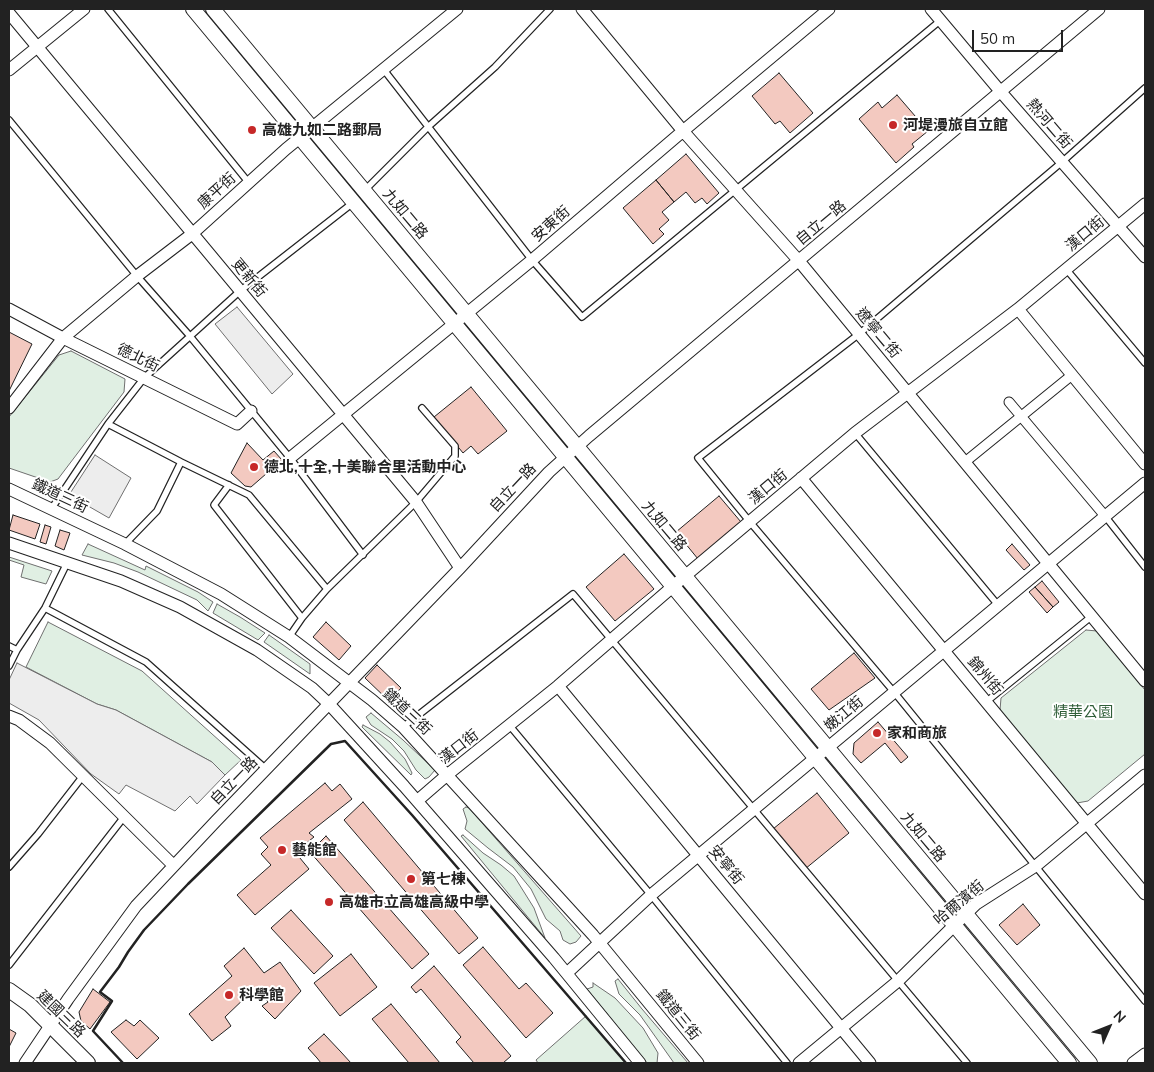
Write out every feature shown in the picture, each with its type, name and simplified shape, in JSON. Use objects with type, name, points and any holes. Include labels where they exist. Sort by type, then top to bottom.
[{"type":"street","points":[[9,70],[84,9]]},
{"type":"street","name":"九如二路","points":[[194,9],[1069,1063]]},
{"type":"street","name":"九如二路","points":[[213,9],[1090,1063]]},
{"type":"street","name":"康平街","points":[[9,408],[63,338],[137,276],[192,234],[300,137],[457,9]]},
{"type":"street","name":"遼寧二街","points":[[582,9],[683,130],[799,261],[1145,681]]},
{"type":"street","name":"安東街","points":[[290,458],[532,260],[683,130],[829,9]]},
{"type":"street","name":"熱河二街","points":[[932,9],[1000,91],[1145,257]]},
{"type":"street","name":"自立一路","points":[[25,1063],[136,906],[173,865],[350,683],[460,568],[517,505],[565,457],[1099,9]]},
{"type":"street","name":"更新街","points":[[9,13],[416,502],[460,568]]},
{"type":"street","name":"漢口街","points":[[417,801],[558,686],[801,478],[856,433],[1018,309],[1145,204]]},
{"type":"street","name":"德北街","points":[[9,309],[63,338],[237,424],[251,411]]},
{"type":"street","points":[[1018,309],[1145,464]]},
{"type":"street","points":[[965,462],[1072,375]]},
{"type":"street","points":[[1009,402],[1104,516]]},
{"type":"street","name":"錦州街","points":[[801,478],[1145,894]]},
{"type":"street","name":"嫩江街","points":[[567,974],[651,895],[1145,482]]},
{"type":"street","name":"鐵道三街","points":[[9,489],[125,544],[221,594],[289,637],[350,683],[403,727],[601,944],[698,1063]]},
{"type":"street","points":[[9,543],[121,581],[180,607],[257,650],[308,685],[329,704],[417,801],[567,974],[640,1063]]},
{"type":"street","name":"安寧街","points":[[558,686],[870,1063]]},
{"type":"street","points":[[9,716],[19,720],[50,743],[173,865]]},
{"type":"street","name":"哈爾濱街","points":[[799,1063],[898,981],[976,904],[1037,866],[1145,775]]},
{"type":"street","name":"建國三路","points":[[9,990],[30,1005],[88,1063]]},
{"type":"street","points":[[1133,1063],[1145,1054]]},
{"type":"lane","points":[[108,9],[249,183]]},
{"type":"lane","points":[[364,191],[429,126],[494,68],[550,9]]},
{"type":"lane","points":[[384,70],[532,260],[582,317],[941,20]]},
{"type":"lane","points":[[1145,88],[1062,162],[859,334],[698,458],[894,692],[1145,1001]]},
{"type":"lane","points":[[9,120],[290,458],[363,555]]},
{"type":"lane","points":[[52,508],[108,424],[144,378],[189,335],[240,291],[354,202]]},
{"type":"lane","points":[[1066,269],[1145,363]]},
{"type":"lane","points":[[289,637],[302,618],[327,589],[416,502],[455,456],[455,446],[422,408]]},
{"type":"lane","points":[[108,424],[248,495],[327,589]]},
{"type":"lane","points":[[856,433],[998,605]]},
{"type":"lane","points":[[125,544],[158,511],[181,462]]},
{"type":"lane","points":[[229,485],[214,504],[302,618]]},
{"type":"lane","points":[[1104,516],[1145,567]]},
{"type":"lane","points":[[9,666],[17,650],[45,608],[67,563]]},
{"type":"lane","points":[[403,727],[573,594],[967,1063]]},
{"type":"lane","points":[[45,608],[146,662],[266,769]]},
{"type":"lane","points":[[986,702],[1092,616]]},
{"type":"lane","points":[[9,646],[17,650]]},
{"type":"lane","points":[[510,726],[651,895],[787,1063]]},
{"type":"lane","points":[[9,867],[38,834],[83,776]]},
{"type":"lane","points":[[9,964],[124,817]]},
{"type":"green space","points":[[71,351],[125,379],[124,392],[58,479],[50,482],[9,468],[9,417],[59,355]]},
{"type":"green space","points":[[88,544],[145,570],[146,566],[198,592],[213,602],[208,611],[197,600],[138,572],[114,563],[82,555]]},
{"type":"green space","points":[[9,557],[52,571],[46,584],[21,577],[24,565],[9,560]]},
{"type":"green space","points":[[217,604],[265,633],[258,640],[213,613]]},
{"type":"green space","points":[[48,622],[142,671],[241,760],[225,775],[212,762],[116,710],[97,704],[26,667]]},
{"type":"green space","name":"精華公園","points":[[1086,630],[1097,631],[1145,690],[1145,754],[1088,801],[1077,803],[1000,710],[1001,698]]},
{"type":"green space","points":[[269,635],[310,664],[310,674],[264,642]]},
{"type":"green space","points":[[371,713],[435,770],[429,777],[425,779],[416,770],[404,751],[392,739],[371,725],[366,717]]},
{"type":"green space","points":[[363,725],[390,742],[405,759],[412,773],[411,775],[362,727]]},
{"type":"green space","points":[[469,808],[581,936],[576,942],[570,944],[563,940],[560,931],[546,919],[531,889],[513,867],[465,829],[467,821],[463,809]]},
{"type":"green space","points":[[463,835],[514,876],[534,908],[545,938],[461,836]]},
{"type":"green space","points":[[618,979],[688,1063],[674,1063],[640,1015],[619,994],[615,981]]},
{"type":"green space","points":[[593,983],[615,998],[643,1028],[658,1053],[657,1063],[647,1063],[587,989],[593,987]]},
{"type":"green space","points":[[586,1016],[626,1063],[538,1063],[536,1060]]},
{"type":"shaded area","points":[[237,307],[293,374],[272,394],[215,324]]},
{"type":"shaded area","points":[[95,455],[131,478],[109,518],[69,495]]},
{"type":"shaded area","points":[[17,663],[97,704],[116,710],[212,762],[225,775],[197,804],[190,796],[175,811],[126,785],[119,794],[91,774],[39,720],[9,703],[9,680]]},
{"type":"building","points":[[779,73],[813,113],[790,133],[780,121],[775,124],[752,96]]},
{"type":"building","name":"河堤漫旅自立館","points":[[897,95],[928,131],[912,144],[914,147],[896,163],[859,119],[878,102],[882,108]]},
{"type":"building","points":[[686,154],[719,193],[707,204],[702,198],[695,203],[686,192],[674,202],[656,180]]},
{"type":"building","points":[[656,180],[674,202],[662,212],[669,220],[659,229],[664,234],[653,244],[623,208]]},
{"type":"building","points":[[9,332],[32,344],[9,391]]},
{"type":"building","points":[[471,387],[507,431],[478,454],[471,446],[463,453],[434,417]]},
{"type":"building","name":"德北,十全,十美聯合里活動中心","points":[[247,443],[263,460],[274,451],[282,460],[251,487],[245,486],[231,473]]},
{"type":"building","points":[[719,496],[741,522],[698,559],[676,532]]},
{"type":"building","points":[[13,515],[40,524],[35,539],[9,530]]},
{"type":"building","points":[[45,525],[51,527],[46,544],[40,542]]},
{"type":"building","points":[[60,530],[70,533],[64,550],[55,546]]},
{"type":"building","points":[[1012,544],[1030,565],[1024,570],[1006,550]]},
{"type":"building","points":[[624,554],[654,589],[615,621],[586,587]]},
{"type":"building","points":[[1042,581],[1059,602],[1053,607],[1035,587]]},
{"type":"building","points":[[1035,587],[1053,607],[1047,613],[1029,592]]},
{"type":"building","points":[[326,622],[351,646],[339,660],[313,637]]},
{"type":"building","points":[[854,653],[875,678],[829,710],[811,689]]},
{"type":"building","points":[[377,665],[401,688],[389,701],[365,678]]},
{"type":"building","name":"家和商旅","points":[[878,722],[908,757],[901,763],[885,743],[861,763],[853,754],[854,743]]},
{"type":"building","name":"藝能館","points":[[325,783],[332,791],[340,784],[352,799],[309,833],[314,837],[295,852],[309,869],[255,915],[237,895],[271,865],[261,854],[268,847],[260,838]]},
{"type":"building","points":[[817,793],[849,833],[805,869],[773,829]]},
{"type":"building","name":"第七棟","points":[[363,802],[478,938],[459,954],[344,820]]},
{"type":"building","points":[[326,836],[429,954],[412,969],[310,852]]},
{"type":"building","points":[[1023,904],[1040,925],[1017,945],[999,925]]},
{"type":"building","points":[[291,910],[333,956],[314,974],[271,928]]},
{"type":"building","points":[[483,947],[519,989],[526,983],[553,1013],[526,1038],[463,965]]},
{"type":"building","name":"科學館","points":[[244,948],[264,973],[280,962],[301,991],[275,1019],[262,1006],[268,1002],[264,996],[256,991],[249,994],[225,1017],[231,1026],[212,1041],[189,1014],[232,976],[224,966]]},
{"type":"building","points":[[351,954],[377,987],[340,1016],[314,983]]},
{"type":"building","points":[[434,966],[511,1056],[503,1063],[474,1063],[456,1042],[461,1037],[421,989],[416,993],[411,987]]},
{"type":"building","points":[[93,989],[110,1002],[90,1029],[81,1021],[79,1012]]},
{"type":"building","points":[[391,1004],[440,1063],[409,1063],[372,1019]]},
{"type":"building","points":[[126,1020],[134,1026],[140,1020],[159,1038],[137,1059],[111,1032]]},
{"type":"building","points":[[9,1029],[16,1033],[9,1047]]},
{"type":"building","points":[[324,1034],[351,1063],[321,1063],[308,1048]]},
{"type":"wall","points":[[123,1063],[93,1031],[112,1001],[100,992],[144,930],[188,884],[331,744],[345,741],[412,815],[626,1063]]},
{"type":"place","name":"河堤漫旅自立館","points":[[893,125]]},
{"type":"place","name":"高雄九如二路郵局","points":[[252,130]]},
{"type":"place","name":"德北,十全,十美聯合里活動中心","points":[[254,467]]},
{"type":"place","name":"家和商旅","points":[[877,733]]},
{"type":"place","name":"藝能館","points":[[282,850]]},
{"type":"place","name":"第七棟","points":[[411,879]]},
{"type":"place","name":"高雄市立高雄高級中學","points":[[329,902]]},
{"type":"place","name":"科學館","points":[[229,995]]}]
